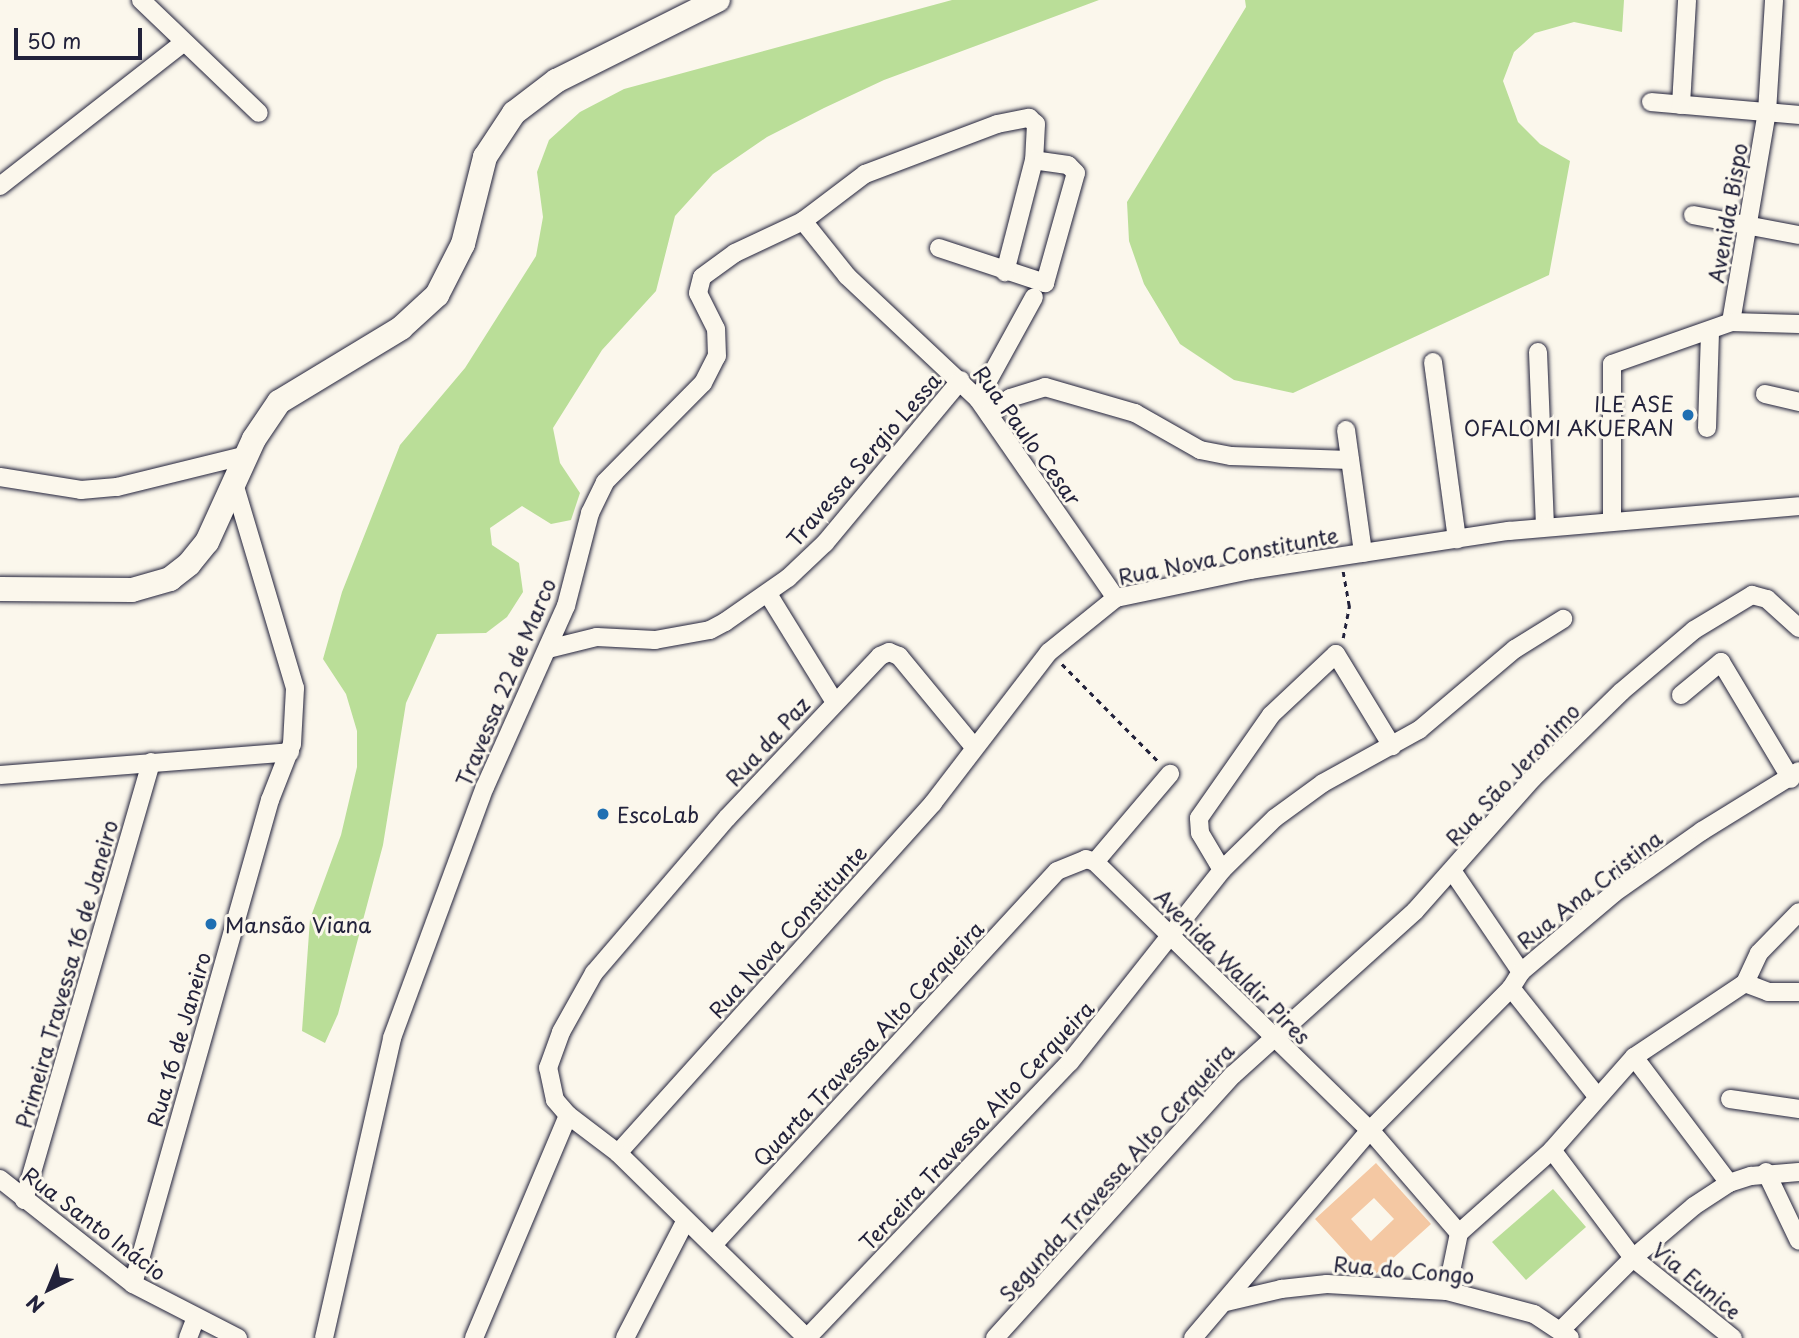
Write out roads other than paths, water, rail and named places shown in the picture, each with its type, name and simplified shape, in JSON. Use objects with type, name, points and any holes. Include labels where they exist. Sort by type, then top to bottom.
[{"type":"main road","points":[[664,24],[681,0]]},
{"type":"main road","points":[[0,589],[104,592],[170,579],[189,564],[207,541],[247,455],[279,402],[401,328],[437,295],[463,244],[485,157],[514,113],[555,80],[664,24],[718,0]]},
{"type":"street","points":[[141,0],[182,44],[259,113]]},
{"type":"street","points":[[1682,105],[1687,0]]},
{"type":"street","name":"Avenida Bispo","points":[[1731,322],[1750,225],[1767,111],[1774,0]]},
{"type":"street","points":[[0,186],[182,44]]},
{"type":"street","points":[[1651,103],[1799,115]]},
{"type":"street","name":"Travessa 22 de Marco","points":[[324,1338],[392,1038],[485,787],[548,649],[573,585],[590,513],[605,482],[711,374],[719,343],[698,293],[702,277],[735,253],[803,221],[865,173],[997,124],[1029,118],[1036,124],[1034,160]]},
{"type":"street","points":[[978,399],[1037,291],[1047,279],[1076,173],[1068,165],[1034,160],[1005,272]]},
{"type":"street","points":[[1693,215],[1799,235]]},
{"type":"street","name":"Rua Paulo Cesar","points":[[803,221],[847,276],[961,380],[978,399],[1116,598]]},
{"type":"street","points":[[939,248],[1005,272],[1037,291]]},
{"type":"street","points":[[1612,520],[1612,365],[1731,322],[1799,324]]},
{"type":"street","points":[[1707,428],[1710,331]]},
{"type":"street","points":[[1538,352],[1545,526]]},
{"type":"street","points":[[1433,362],[1457,539]]},
{"type":"street","name":"Travessa Sergio Lessa","points":[[548,649],[588,638],[655,640],[710,630],[768,594],[825,543],[961,380]]},
{"type":"street","points":[[989,414],[1010,398],[1045,387],[1135,413],[1200,450],[1231,456],[1350,460]]},
{"type":"street","points":[[1765,394],[1799,402]]},
{"type":"street","points":[[1346,430],[1363,553]]},
{"type":"street","points":[[0,477],[81,489],[117,487],[247,455]]},
{"type":"street","name":"Rua 16 de Janeiro","points":[[133,1284],[270,800],[290,752],[295,688],[234,484]]},
{"type":"street","name":"Rua Nova Constitunte","points":[[618,1153],[918,821],[1049,652],[1116,598],[1341,556],[1545,526],[1799,506]]},
{"type":"street","points":[[768,594],[834,701]]},
{"type":"street","name":"Rua São Jeronimo","points":[[1272,1037],[1453,872],[1533,778],[1621,692],[1694,630],[1752,594],[1767,599],[1799,628]]},
{"type":"street","name":"Terceira Travessa Alto Cerqueira","points":[[806,1338],[1070,1062],[1172,937],[1222,870],[1289,806],[1442,714],[1515,649],[1563,619]]},
{"type":"street","name":"Rua da Paz","points":[[568,1115],[555,1100],[548,1068],[561,1032],[594,973],[612,947],[834,701],[880,656],[894,652],[974,747]]},
{"type":"street","points":[[1222,870],[1200,833],[1199,818],[1271,715],[1336,654],[1392,746]]},
{"type":"street","points":[[1681,695],[1721,662],[1795,775]]},
{"type":"street","points":[[0,776],[290,752]]},
{"type":"street","name":"Primeira Travessa 16 de Janeiro","points":[[24,1200],[150,762]]},
{"type":"street","points":[[1095,862],[1170,774]]},
{"type":"street","name":"Rua Ana Cristina","points":[[1370,1130],[1511,988],[1521,972],[1614,893],[1702,831],[1795,775]]},
{"type":"street","name":"Quarta Travessa Alto Cerqueira","points":[[713,1245],[1057,871],[1080,860],[1095,862]]},
{"type":"street","name":"Avenida Waldir Pires","points":[[1095,862],[1370,1130],[1459,1233]]},
{"type":"street","points":[[1453,872],[1521,972]]},
{"type":"street","points":[[1447,1291],[1459,1233],[1552,1150],[1634,1057],[1745,983],[1759,953],[1799,912]]},
{"type":"street","points":[[1745,983],[1768,992],[1799,992]]},
{"type":"street","points":[[1511,988],[1597,1096]]},
{"type":"street","name":"Segunda Travessa Alto Cerqueira","points":[[995,1338],[1272,1037]]},
{"type":"street","points":[[1634,1057],[1729,1183]]},
{"type":"street","points":[[1730,1099],[1799,1110]]},
{"type":"street","points":[[474,1338],[568,1115],[618,1153],[685,1222],[713,1245],[806,1338]]},
{"type":"street","points":[[1203,1335],[1226,1302],[1370,1130]]},
{"type":"street","name":"Via Eunice","points":[[1552,1150],[1633,1258],[1733,1338]]},
{"type":"street","points":[[1766,1172],[1799,1241]]},
{"type":"street","points":[[1565,1334],[1633,1258],[1693,1206],[1729,1183],[1766,1172],[1799,1172]]},
{"type":"street","name":"Rua Santo Inácio","points":[[0,1179],[133,1284],[238,1338]]},
{"type":"street","points":[[625,1338],[685,1222]]},
{"type":"street","name":"Rua do Congo","points":[[1226,1302],[1281,1289],[1327,1284],[1447,1291],[1502,1303],[1565,1334]]},
{"type":"street","points":[[188,1338],[196,1317]]},
{"type":"street","points":[[783,1338],[806,1338]]},
{"type":"place","name":"ILE ASE OFALOMI AKUERAN","points":[[1688,415]]},
{"type":"place","name":"EscoLab","points":[[603,814]]},
{"type":"place","name":"Mansão Viana","points":[[211,924]]}]
